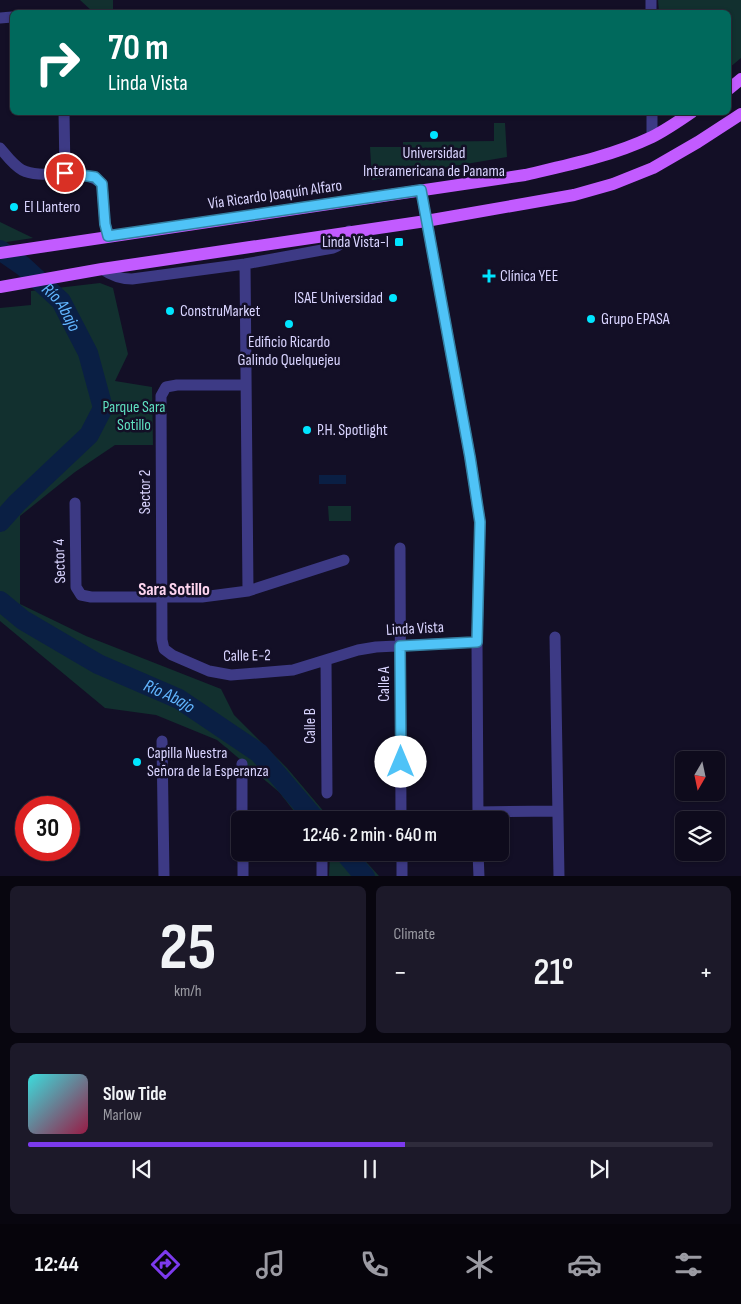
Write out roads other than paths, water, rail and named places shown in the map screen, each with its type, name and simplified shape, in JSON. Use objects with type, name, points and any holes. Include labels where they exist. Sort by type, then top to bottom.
[{"type":"main road","points":[[731,87],[741,79]]},
{"type":"main road","points":[[0,287],[102,269],[426,221],[574,195],[613,184],[653,168],[741,114]]},
{"type":"main road","name":"Vía Ricardo Joaquín Alfaro","points":[[0,253],[525,175],[606,154],[652,136],[687,115]]},
{"type":"street","points":[[64,115],[65,173]]},
{"type":"street","points":[[652,115],[652,136]]},
{"type":"street","points":[[0,148],[22,170],[34,173],[65,173],[95,177],[102,184],[105,224],[108,236]]},
{"type":"street","points":[[421,190],[470,457],[480,522],[477,642],[477,811]]},
{"type":"street","points":[[102,269],[120,279],[132,279],[245,264],[333,248],[342,245],[350,231]]},
{"type":"street","points":[[245,264],[248,591]]},
{"type":"street","name":"Sector 2","points":[[162,597],[161,396],[166,387],[177,385],[246,385]]},
{"type":"street","name":"Sector 4","points":[[75,503],[76,587],[81,595],[91,597],[162,597]]},
{"type":"street","name":"Calle A","points":[[400,548],[401,811]]},
{"type":"street","points":[[162,597],[202,597],[248,591],[344,560]]},
{"type":"street","name":"Calle E-2","points":[[162,597],[162,640],[164,649],[172,655],[209,671],[231,675],[293,670],[326,660]]},
{"type":"street","points":[[555,637],[559,876]]},
{"type":"street","name":"Linda Vista","points":[[326,660],[358,650],[477,642]]},
{"type":"street","name":"Calle B","points":[[326,660],[327,792]]},
{"type":"street","points":[[162,741],[164,876]]},
{"type":"street","points":[[242,764],[242,811]]},
{"type":"street","points":[[509,814],[558,811]]},
{"type":"street","points":[[243,861],[243,876]]},
{"type":"street","points":[[322,861],[322,876]]},
{"type":"street","points":[[402,861],[402,876]]},
{"type":"street","points":[[478,861],[479,876]]},
{"type":"water","points":[[319,475],[346,475],[346,484],[319,484]]},
{"type":"waterway","name":"Río Abajo","points":[[0,250],[23,266],[61,301],[88,353],[103,408],[89,435],[17,503],[0,522]]},
{"type":"waterway","name":"Río Abajo","points":[[0,601],[23,620],[98,664],[179,699],[259,753],[308,811]]},
{"type":"waterway","name":"Río Abajo","points":[[352,861],[364,876]]},
{"type":"place","name":"Universidad Interamericana de Panama","points":[[434,135]]},
{"type":"place","name":"El Llantero","points":[[14,207]]},
{"type":"place","name":"Linda Vista-I","points":[[399,242]]},
{"type":"place","name":"Clínica YEE","points":[[489,276]]},
{"type":"place","name":"ISAE Universidad","points":[[393,298]]},
{"type":"place","name":"ConstruMarket","points":[[170,311]]},
{"type":"place","name":"Grupo EPASA","points":[[591,319]]},
{"type":"place","name":"Edificio Ricardo Galindo Quelquejeu","points":[[289,324]]},
{"type":"place","name":"P.H. Spotlight","points":[[307,430]]},
{"type":"place","name":"Capilla Nuestra Señora de la Esperanza","points":[[137,762]]},
{"type":"district","name":"Sara Sotillo","points":[[174,589]]},
{"type":"park label","name":"Parque Sara Sotillo","points":[[134,416]]}]
